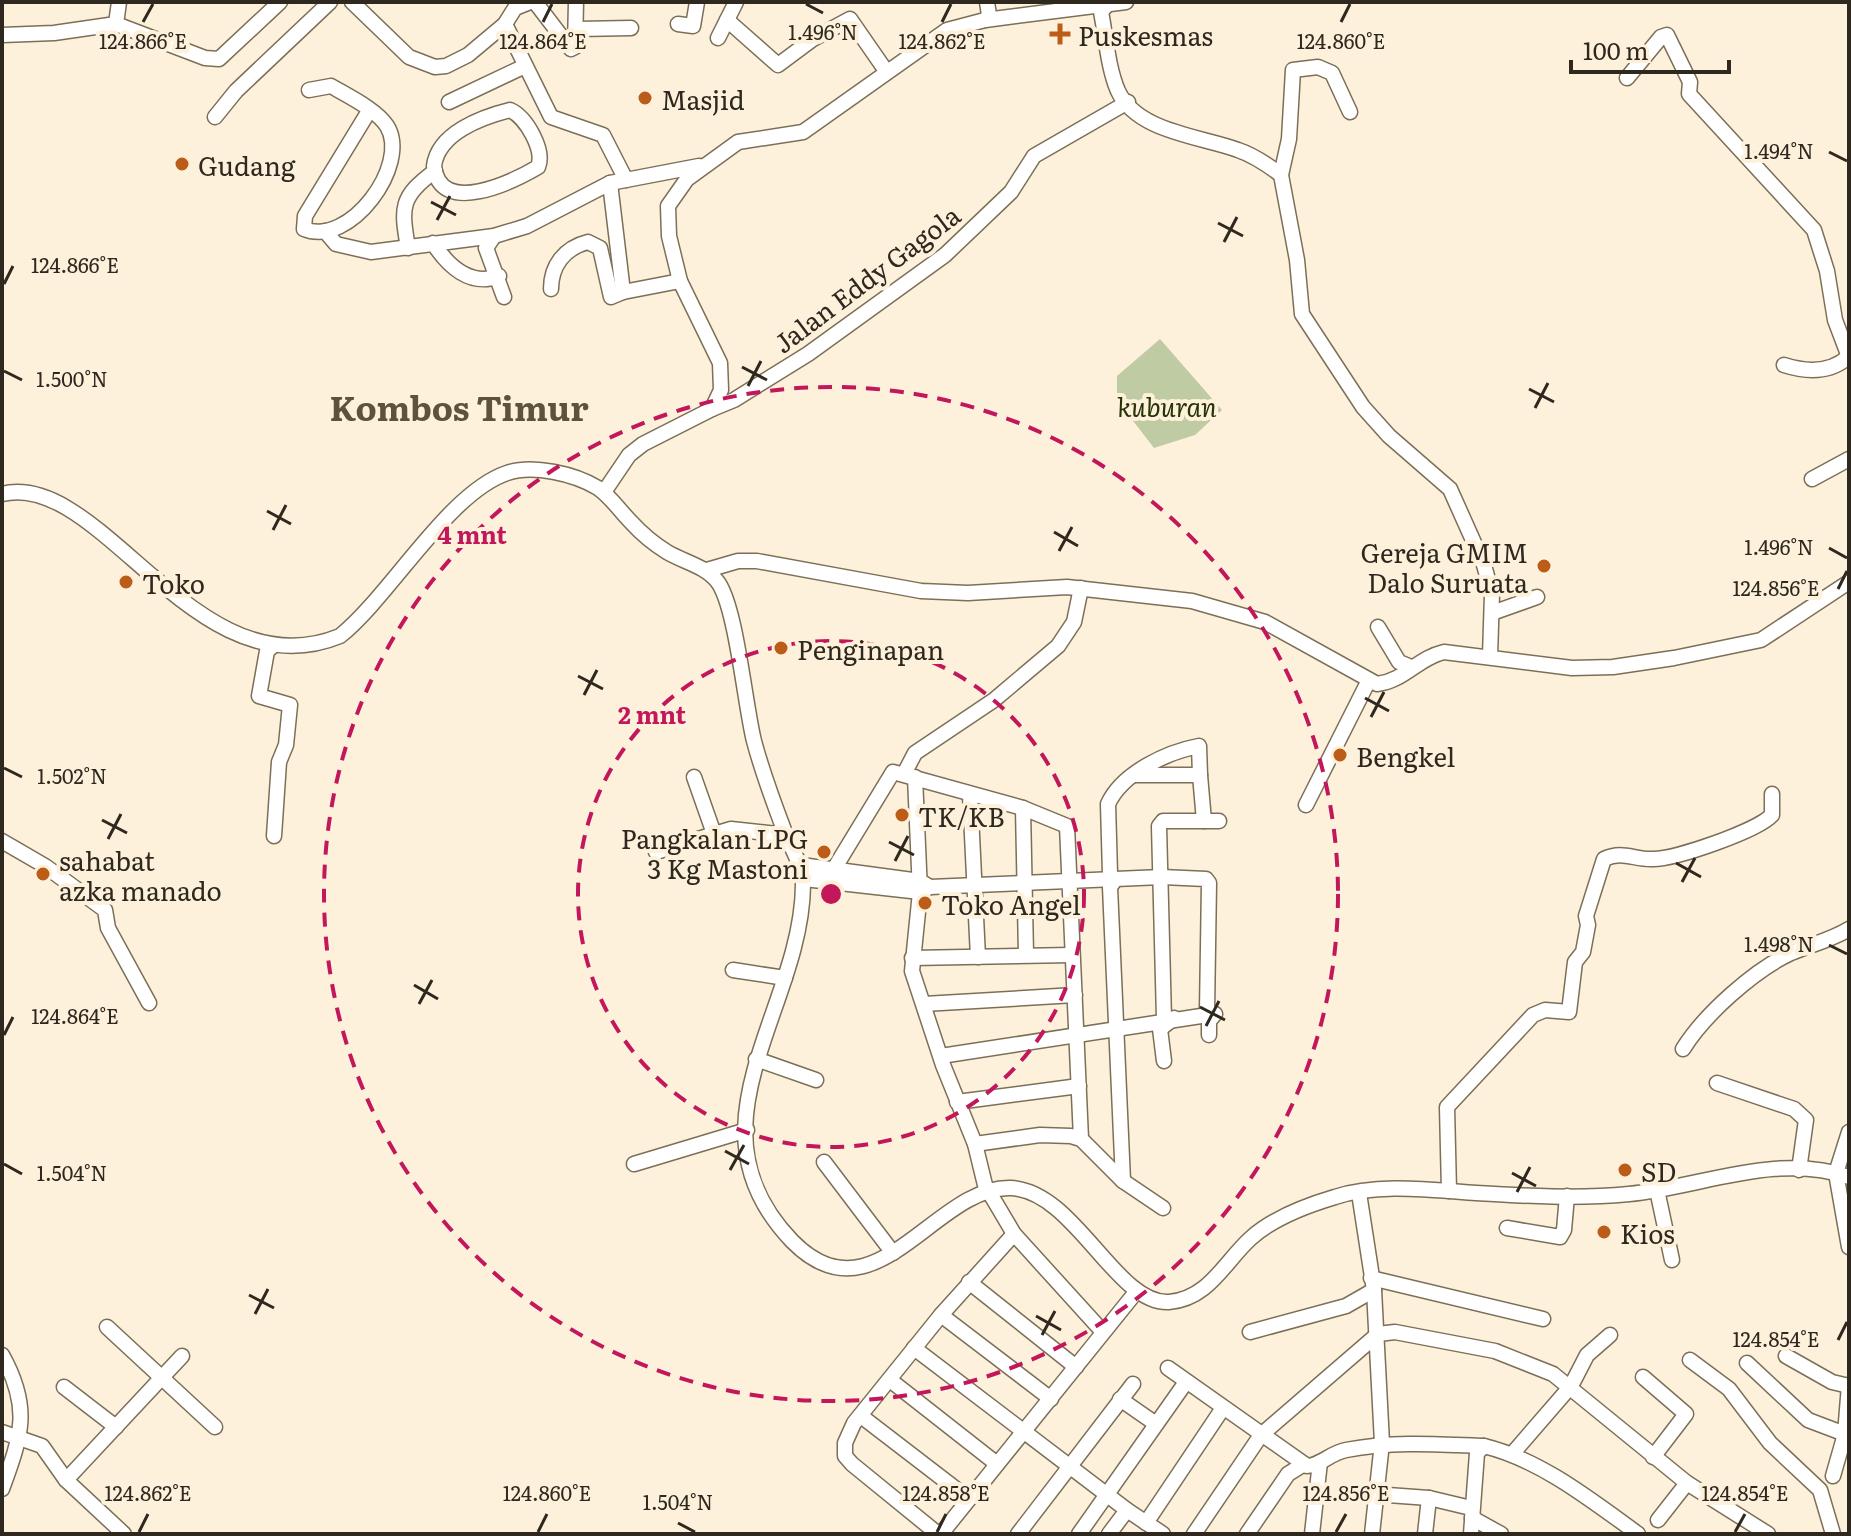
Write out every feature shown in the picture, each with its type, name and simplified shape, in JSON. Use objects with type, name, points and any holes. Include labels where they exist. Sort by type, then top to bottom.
[{"type":"street","points":[[116,24],[119,2]]},
{"type":"street","points":[[2,35],[54,33],[116,24],[132,27],[193,54],[219,59],[280,2]]},
{"type":"street","points":[[215,117],[236,91],[330,2]]},
{"type":"street","points":[[352,2],[409,57],[435,67],[459,61],[505,24],[513,5],[532,2],[569,49],[575,47],[578,29],[576,2]]},
{"type":"street","points":[[678,24],[693,26],[697,2]]},
{"type":"street","points":[[718,38],[736,2]]},
{"type":"street","points":[[985,20],[989,15],[987,2]]},
{"type":"street","points":[[712,409],[721,390],[720,363],[680,281],[667,221],[668,206],[675,192],[702,166],[738,142],[803,132],[937,35],[985,20],[1126,2]]},
{"type":"street","points":[[1106,6],[1101,12],[1119,94],[1128,102],[1132,112],[1237,149],[1281,175]]},
{"type":"street","points":[[727,20],[778,65],[813,39],[850,19],[886,71]]},
{"type":"street","points":[[505,24],[551,117],[603,135],[626,180]]},
{"type":"street","points":[[578,29],[631,28]]},
{"type":"street","points":[[1627,78],[1667,35],[1690,82],[1689,94],[1814,230],[1827,271],[1835,320],[1849,357],[1823,369],[1799,370],[1784,365]]},
{"type":"street","points":[[449,102],[525,66]]},
{"type":"street","points":[[1350,112],[1332,73],[1318,67],[1293,70],[1289,139],[1281,175],[1288,203],[1299,304],[1305,322],[1363,407],[1389,436],[1450,489],[1484,565],[1492,594],[1490,656]]},
{"type":"street","points":[[309,90],[331,86],[369,111],[389,129],[391,155],[373,201],[365,209],[325,231],[304,229],[305,216],[369,111]]},
{"type":"street","name":"Jalan Eddy Gagola","points":[[604,492],[618,467],[643,444],[734,400],[865,315],[945,255],[1002,201],[1034,156],[1128,102]]},
{"type":"street","points":[[408,248],[404,206],[408,194],[435,171],[435,158],[449,138],[461,129],[510,110],[521,118],[540,155],[538,167],[521,177],[474,193],[452,190],[435,171]]},
{"type":"street","points":[[325,231],[336,244],[371,252],[494,236],[527,226],[610,183],[702,166]]},
{"type":"street","points":[[668,172],[675,192]]},
{"type":"street","points":[[610,183],[623,292]]},
{"type":"street","points":[[494,236],[486,248],[499,276],[504,297]]},
{"type":"street","points":[[551,289],[551,274],[558,261],[588,242],[600,248],[611,297],[680,281]]},
{"type":"street","points":[[433,243],[445,261],[474,279],[499,276]]},
{"type":"street","points":[[1812,479],[1849,459]]},
{"type":"street","points":[[2,494],[16,491],[39,494],[65,505],[176,597],[221,625],[274,645],[323,644],[340,636],[469,495],[505,474],[547,472],[571,477],[604,492],[631,522],[657,544],[707,570],[725,595],[754,741],[802,872],[785,978],[748,1090],[747,1163],[754,1184],[793,1242],[811,1256],[834,1266],[859,1266],[893,1253],[950,1213],[991,1192],[1010,1188],[1045,1202],[1069,1220],[1136,1292],[1168,1302],[1201,1290],[1215,1280],[1250,1239],[1268,1226],[1340,1195],[1449,1191],[1567,1196],[1657,1190],[1766,1169],[1843,1175]]},
{"type":"street","points":[[707,570],[738,561],[757,561],[921,591],[968,593],[1036,586],[1192,601],[1265,622],[1368,682],[1391,682],[1426,656],[1444,652],[1572,668],[1613,667],[1761,640],[1849,582]]},
{"type":"street","points":[[1081,588],[1074,622],[1058,646],[994,700],[915,753],[910,776],[923,887],[912,971],[957,1102],[975,1144],[985,1185],[1014,1234],[1103,1332]]},
{"type":"street","points":[[1492,613],[1537,597]]},
{"type":"street","points":[[1378,627],[1399,662],[1411,667]]},
{"type":"street","points":[[274,645],[267,651],[258,693],[263,699],[290,705],[286,745],[279,762],[274,836]]},
{"type":"street","points":[[1306,805],[1368,682]]},
{"type":"street","points":[[1199,746],[1214,757]]},
{"type":"street","points":[[1164,1061],[1160,1029],[1169,1018],[1160,823],[1211,821],[1200,775],[1199,746]]},
{"type":"street","points":[[1115,880],[1110,874],[1108,804],[1134,775],[1156,760],[1199,746]]},
{"type":"street","points":[[834,869],[893,772],[1023,808],[1067,826],[1081,1139]]},
{"type":"street","points":[[1134,775],[1200,775]]},
{"type":"street","points":[[694,777],[713,831]]},
{"type":"street","points":[[1449,1191],[1447,1107],[1533,1015],[1545,1010],[1569,1012],[1575,962],[1583,952],[1588,925],[1586,916],[1604,859],[1617,853],[1654,860],[1732,837],[1765,823],[1772,815],[1772,794]]},
{"type":"street","points":[[970,795],[978,957]]},
{"type":"street","points":[[1023,808],[1026,955]]},
{"type":"street","points":[[656,852],[713,831],[731,829],[786,835]]},
{"type":"street","points":[[2,841],[45,866],[105,910],[108,928],[149,1003]]},
{"type":"street","points":[[802,872],[834,869],[867,880]]},
{"type":"street","points":[[802,872],[923,887],[1202,878],[1209,883],[1207,1011],[1215,1014]]},
{"type":"street","points":[[1115,880],[1110,887],[1115,1018],[1119,1027],[1123,1181]]},
{"type":"street","points":[[1683,1049],[1702,1022],[1759,972],[1793,952],[1849,929]]},
{"type":"street","points":[[912,958],[1072,955]]},
{"type":"street","points":[[733,970],[785,978]]},
{"type":"street","points":[[924,1004],[1075,995]]},
{"type":"street","points":[[941,1056],[1169,1018],[1215,1014]]},
{"type":"street","points":[[1209,1035],[1209,1021],[1215,1014]]},
{"type":"street","points":[[756,1059],[816,1080]]},
{"type":"street","points":[[1717,1083],[1794,1109],[1806,1120],[1799,1170]]},
{"type":"street","points":[[957,1102],[1079,1086]]},
{"type":"street","points":[[634,1164],[747,1130]]},
{"type":"street","points":[[1849,1132],[1843,1175],[1849,1247]]},
{"type":"street","points":[[975,1144],[1040,1135],[1081,1139],[1123,1181],[1163,1208]]},
{"type":"street","points":[[824,1162],[893,1253]]},
{"type":"street","points":[[1657,1190],[1672,1260]]},
{"type":"street","points":[[1359,1193],[1378,1334],[1382,1443],[1372,1534]]},
{"type":"street","points":[[1507,1228],[1560,1237],[1564,1230],[1567,1196]]},
{"type":"street","points":[[1014,1234],[941,1315],[847,1434],[845,1456],[940,1534],[1136,1292]]},
{"type":"street","points":[[969,1282],[1076,1367]]},
{"type":"street","points":[[1372,1284],[1543,1319]]},
{"type":"street","points":[[1250,1332],[1346,1306],[1372,1284]]},
{"type":"street","points":[[941,1315],[1051,1399]]},
{"type":"street","points":[[107,1327],[215,1427]]},
{"type":"street","points":[[1194,1534],[1261,1435],[1378,1334],[1415,1334],[1495,1351],[1553,1374],[1687,1483],[1768,1534]]},
{"type":"street","points":[[1513,1453],[1571,1386],[1587,1355],[1610,1335]]},
{"type":"street","points":[[914,1348],[1108,1496],[1163,1534]]},
{"type":"street","points":[[2,1355],[22,1403],[18,1437],[2,1489]]},
{"type":"street","points":[[66,1480],[182,1356]]},
{"type":"street","points":[[1786,1356],[1832,1382],[1849,1385],[1845,1434],[1833,1476],[1820,1490]]},
{"type":"street","points":[[1690,1360],[1729,1389],[1770,1443],[1820,1490],[1833,1534]]},
{"type":"street","points":[[1747,1363],[1808,1420],[1845,1434]]},
{"type":"street","points":[[1168,1368],[1261,1435],[1312,1467],[1332,1452],[1382,1443],[1484,1446],[1513,1453],[1569,1486],[1638,1534]]},
{"type":"street","points":[[1643,1377],[1686,1414],[1653,1457]]},
{"type":"street","points":[[890,1380],[997,1464]]},
{"type":"street","points":[[1079,1534],[1186,1382]]},
{"type":"street","points":[[1018,1534],[1133,1384]]},
{"type":"street","points":[[64,1387],[116,1427]]},
{"type":"street","points":[[1120,1399],[1156,1424]]},
{"type":"street","points":[[1146,1523],[1223,1408]]},
{"type":"street","points":[[861,1416],[969,1499]]},
{"type":"street","points":[[2,1432],[42,1446],[66,1480],[124,1534]]},
{"type":"street","points":[[1471,1534],[1477,1453],[1484,1446]]},
{"type":"street","points":[[1311,1532],[1320,1462]]},
{"type":"street","points":[[1247,1534],[1288,1474],[1304,1464]]},
{"type":"street","points":[[1833,1476],[1849,1478]]},
{"type":"street","points":[[1658,1520],[1687,1483]]},
{"type":"street","points":[[1374,1494],[1429,1498],[1471,1513],[1501,1534]]},
{"type":"street","points":[[1425,1534],[1429,1498]]},
{"type":"street","points":[[1109,1534],[1127,1510]]},
{"type":"green space","name":"kuburan","points":[[1160,339],[1222,410],[1195,435],[1154,448],[1117,400],[1117,376]]},
{"type":"place","name":"Puskesmas","points":[[1060,34]]},
{"type":"place","name":"Masjid","points":[[645,98]]},
{"type":"place","name":"Gudang","points":[[182,164]]},
{"type":"place","name":"Gereja GMIM Dalo Suruata","points":[[1544,566]]},
{"type":"place","name":"Toko","points":[[126,582]]},
{"type":"place","name":"Penginapan","points":[[781,648]]},
{"type":"place","name":"Bengkel","points":[[1340,755]]},
{"type":"place","name":"TK/KB","points":[[902,815]]},
{"type":"place","name":"Pangkalan LPG 3 Kg Mastoni","points":[[824,852]]},
{"type":"place","name":"sahabat azka manado","points":[[43,874]]},
{"type":"place","name":"Toko Angel","points":[[925,903]]},
{"type":"place","name":"SD","points":[[1625,1170]]},
{"type":"place","name":"Kios","points":[[1604,1232]]},
{"type":"district","name":"Kombos Timur","points":[[459,406]]}]
